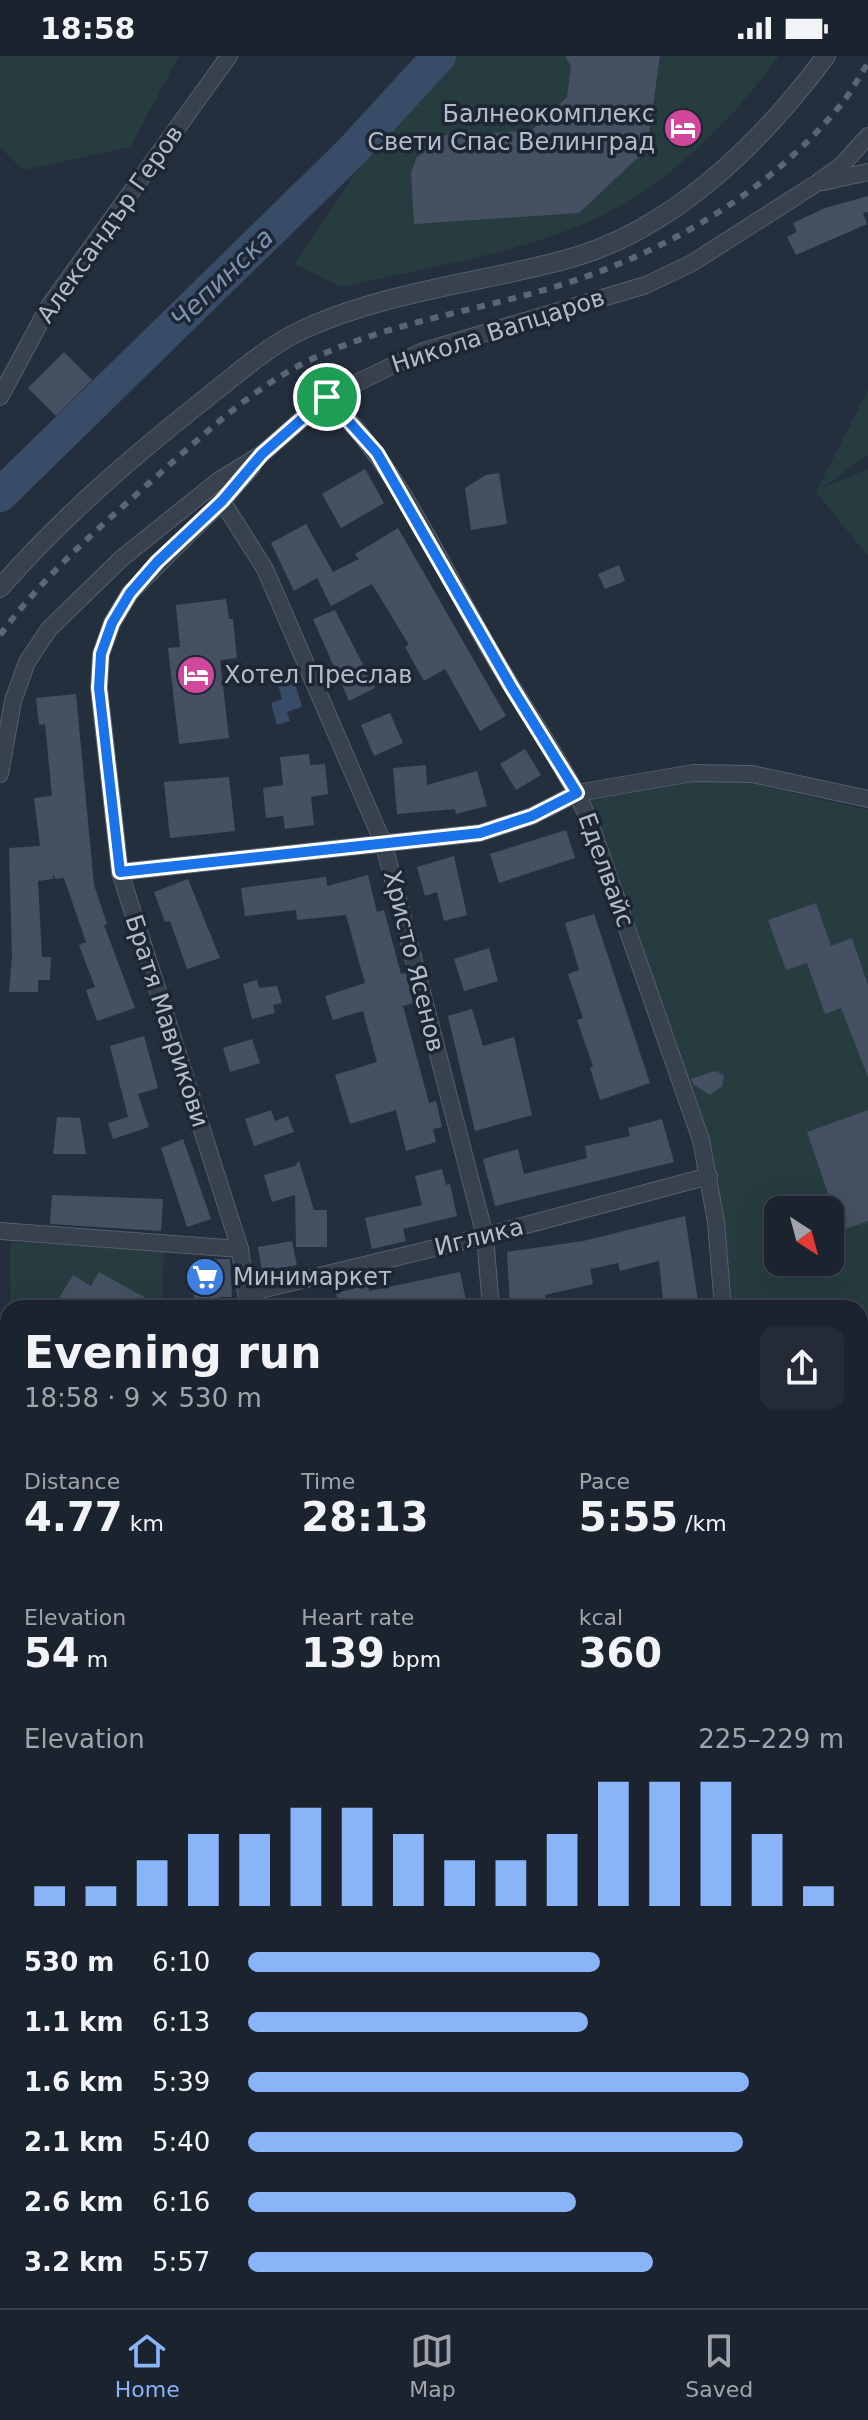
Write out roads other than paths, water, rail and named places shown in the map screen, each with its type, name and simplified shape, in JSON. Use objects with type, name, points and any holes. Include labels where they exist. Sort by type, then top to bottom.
[{"type":"street","name":"Александър Геров","points":[[0,397],[49,306],[229,56]]},
{"type":"street","points":[[0,588],[39,545],[154,439],[276,347],[301,331],[356,311],[568,259],[624,238],[671,210],[755,139],[826,56]]},
{"type":"street","name":"Никола Вапцаров","points":[[0,774],[13,701],[27,662],[49,629],[82,593],[132,549],[218,481],[262,454],[327,397],[386,366],[421,352],[646,285],[692,263],[817,183],[865,140]]},
{"type":"street","points":[[817,183],[868,172]]},
{"type":"street","name":"Еделвайс","points":[[327,397],[377,453],[512,688],[577,793],[701,1140],[716,1222],[722,1300]]},
{"type":"street","name":"Братя Маврикови","points":[[248,1300],[240,1249],[120,872],[99,688],[101,654],[112,623],[130,593],[222,501],[262,454]]},
{"type":"street","name":"Христо Ясенов","points":[[222,501],[265,569],[384,845],[485,1236],[490,1300]]},
{"type":"street","points":[[120,872],[480,833],[532,816],[577,793],[693,773],[752,774],[868,799]]},
{"type":"street","name":"Иглика","points":[[248,1300],[709,1176]]},
{"type":"street","points":[[0,1231],[240,1249]]},
{"type":"water","points":[[290,666],[302,707],[287,712],[290,721],[277,725],[271,703],[282,699],[274,671]]},
{"type":"waterway","name":"Чепинска","points":[[0,495],[350,153],[439,56]]},
{"type":"railway","points":[[0,635],[36,591],[95,532],[208,431],[280,376],[357,341],[579,279],[662,244],[740,198],[775,171],[838,108],[868,63]]},
{"type":"place","name":"Балнеокомплекс Свети Спас Велинград","points":[[683,128]]},
{"type":"place","name":"Хотел Преслав","points":[[196,675]]},
{"type":"place","name":"Минимаркет","points":[[205,1277]]}]
